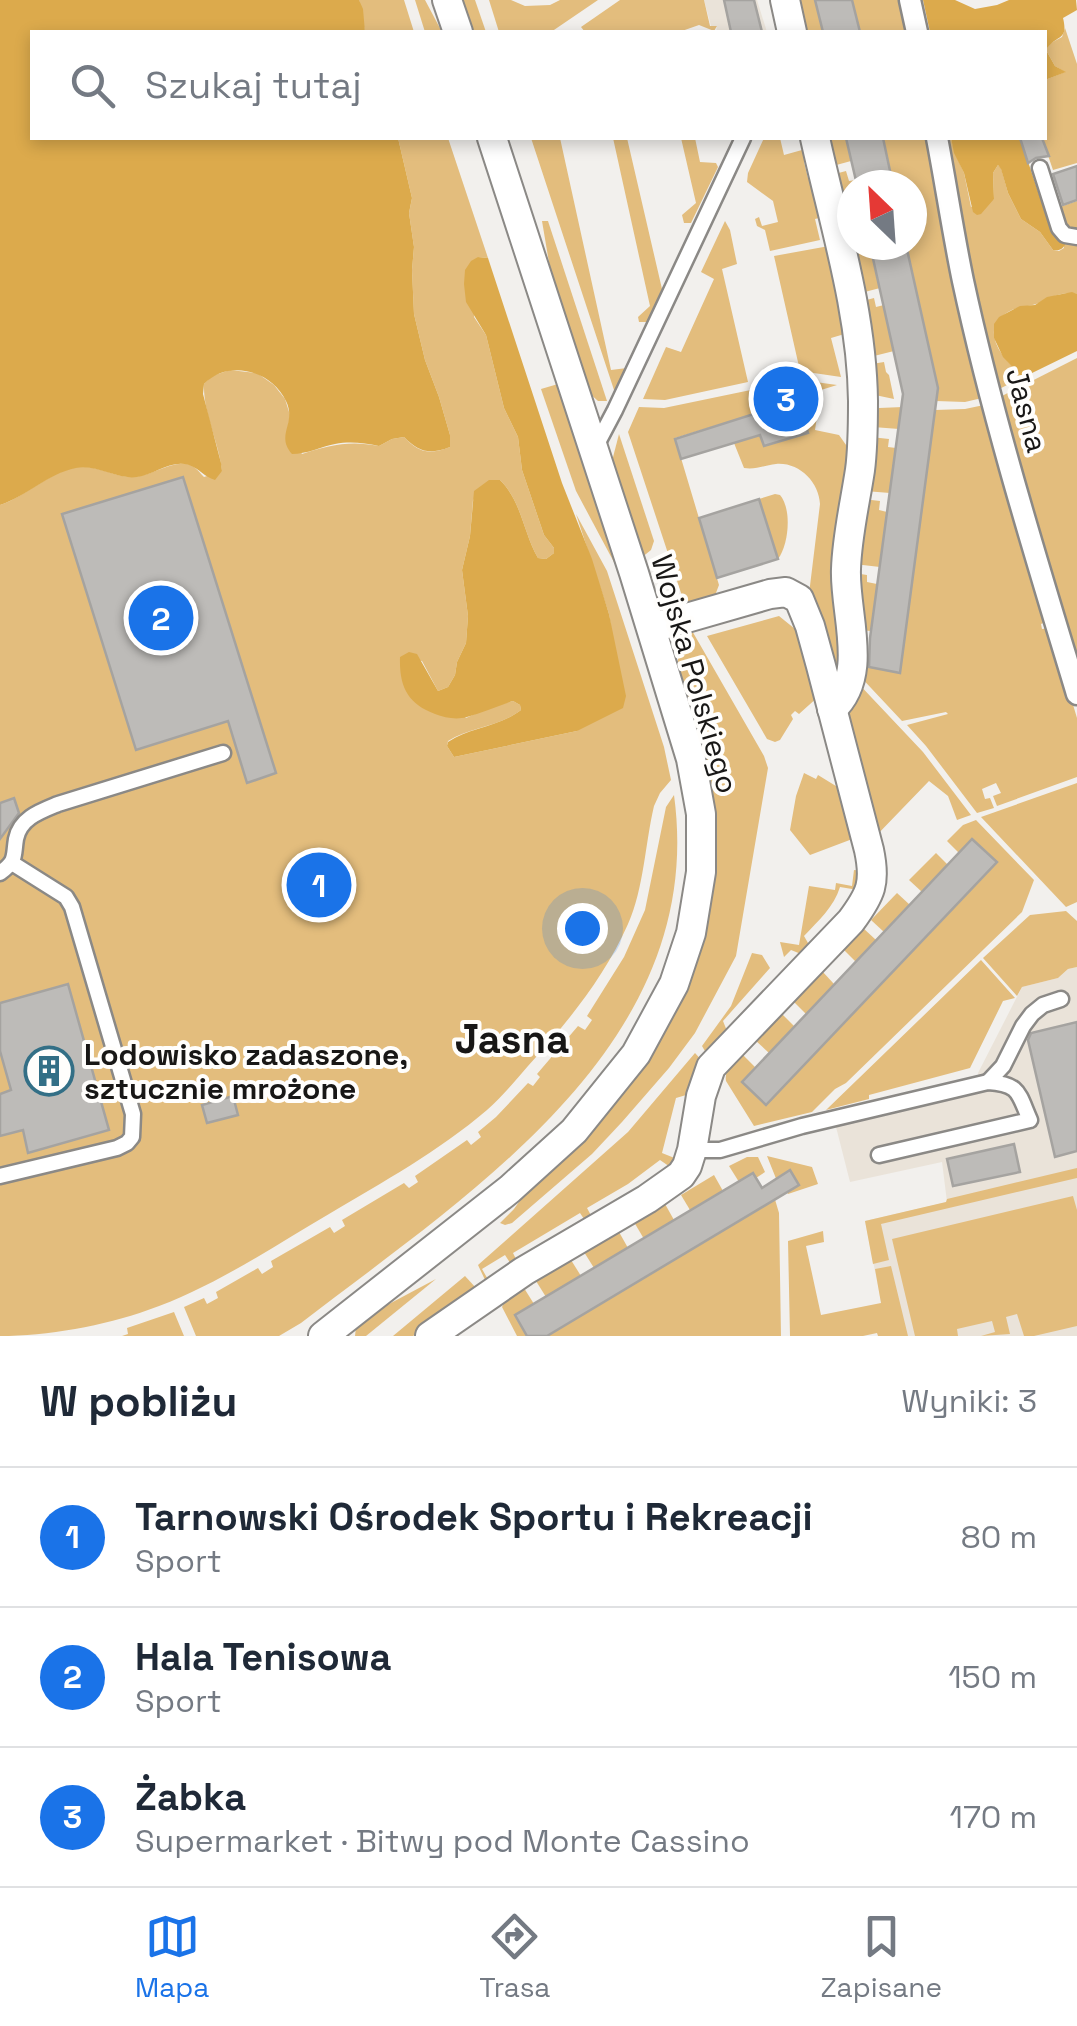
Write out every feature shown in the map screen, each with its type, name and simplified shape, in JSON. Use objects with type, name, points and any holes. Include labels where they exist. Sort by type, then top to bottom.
[{"type":"street","points":[[447,0],[457,30]]},
{"type":"street","points":[[910,0],[917,30]]},
{"type":"street","name":"Wojska Polskiego","points":[[330,1334],[510,1189],[574,1131],[636,1054],[674,984],[691,933],[701,872],[701,814],[691,758],[493,140]]},
{"type":"street","points":[[815,140],[862,360],[861,465],[846,570],[851,670],[843,696],[832,709]]},
{"type":"street","name":"Jasna","points":[[937,140],[963,280],[992,397],[1077,694]]},
{"type":"street","points":[[430,1336],[524,1271],[680,1175],[692,1150],[701,1096],[711,1066],[851,920],[863,905],[874,878],[832,709],[799,599],[792,594],[770,594],[652,628]]},
{"type":"lane","points":[[594,451],[741,140]]},
{"type":"lane","points":[[1040,168],[1059,228],[1066,235],[1077,237]]},
{"type":"lane","points":[[0,1176],[117,1148],[132,1137],[134,1128],[127,1088],[72,908],[66,897],[6,868],[16,854],[20,829],[26,820],[52,806],[222,753]]},
{"type":"lane","points":[[988,1082],[1003,1066],[1032,1014],[1061,999]]},
{"type":"lane","points":[[692,1150],[720,1150],[802,1126],[988,1082],[1006,1083],[1018,1091],[1030,1120],[878,1155]]},
{"type":"shaded area","points":[[0,0],[359,0],[365,30],[30,30],[30,140],[398,140],[412,198],[409,213],[414,247],[414,314],[450,435],[450,447],[425,451],[404,437],[379,446],[341,443],[292,454],[285,441],[289,409],[279,390],[260,375],[237,370],[214,376],[204,384],[203,394],[222,471],[215,480],[183,464],[129,477],[76,468],[0,505]]},
{"type":"shaded area","points":[[359,0],[404,0],[413,30],[365,30]]},
{"type":"shaded area","points":[[415,0],[425,0],[441,30],[424,30]]},
{"type":"shaded area","points":[[459,0],[475,0],[485,30],[468,30]]},
{"type":"shaded area","points":[[489,0],[511,0],[525,6],[550,5],[560,0],[598,0],[554,30],[498,30]]},
{"type":"shaded area","points":[[620,0],[704,0],[710,26],[717,26],[715,30],[699,25],[685,30],[581,27]]},
{"type":"shaded area","points":[[704,0],[757,0],[766,30],[716,30],[717,26],[711,26]]},
{"type":"shaded area","points":[[799,0],[815,0],[822,30],[806,30]]},
{"type":"shaded area","points":[[852,0],[903,0],[910,30],[859,30]]},
{"type":"shaded area","points":[[923,0],[955,0],[975,9],[1009,0],[1076,0],[1077,10],[1063,18],[1063,34],[1047,49],[1047,30],[930,30]]},
{"type":"shaded area","points":[[1065,28],[1077,64],[1077,163],[1053,170],[1043,140],[1047,140],[1047,79],[1065,72],[1055,66],[1047,48],[1062,37]]},
{"type":"shaded area","points":[[1047,52],[1055,66],[1066,72],[1047,79]]},
{"type":"shaded area","points":[[398,140],[449,140],[488,258],[478,257],[474,317],[486,335],[504,408],[518,437],[522,470],[554,553],[546,559],[538,558],[513,498],[500,480],[473,500],[462,570],[468,616],[466,643],[455,675],[448,687],[438,691],[422,661],[400,658],[466,718],[513,701],[520,705],[521,710],[512,716],[448,741],[454,757],[577,731],[613,640],[609,614],[576,514],[607,571],[671,780],[654,806],[633,910],[608,963],[557,1033],[493,1105],[430,1152],[241,1266],[172,1301],[94,1325],[0,1336],[0,505],[58,473],[78,467],[132,477],[179,464],[192,466],[204,477],[222,471],[204,384],[212,376],[230,370],[257,373],[274,385],[285,399],[290,415],[288,427],[302,454],[340,444],[379,446],[404,437],[425,451],[450,447],[450,435],[414,314],[414,247],[409,213],[412,198]]},
{"type":"shaded area","points":[[532,140],[560,140],[611,370],[627,368],[615,393]]},
{"type":"shaded area","points":[[613,140],[627,140],[662,289],[647,322],[639,322],[638,317],[650,306]]},
{"type":"shaded area","points":[[681,140],[695,140],[700,162],[716,163],[718,167],[691,223],[684,223],[682,215],[696,203]]},
{"type":"shaded area","points":[[763,140],[780,140],[784,155],[802,150],[803,140],[810,160],[804,162],[808,178],[814,177],[823,217],[815,219],[820,240],[770,251],[765,230],[757,226],[755,219],[759,217],[762,226],[778,222],[773,201],[747,182]]},
{"type":"shaded area","points":[[822,140],[846,140],[851,161],[829,167]]},
{"type":"shaded area","points":[[883,140],[929,140],[982,398],[936,401],[938,390],[909,260],[927,260],[927,170],[890,170]]},
{"type":"shaded area","points":[[943,140],[952,140],[971,207],[994,199],[993,173],[998,165],[1021,219],[1040,232],[1053,250],[1064,248],[1057,208],[1077,201],[1077,294],[1057,295],[1012,310],[999,319],[994,336],[1002,354],[1024,376],[1030,374],[995,391]]},
{"type":"shaded area","points":[[951,140],[1021,140],[1052,233],[1057,231],[1066,243],[1062,248],[1053,250],[1040,232],[1021,219],[998,165],[993,173],[994,199],[981,214],[973,212],[964,173]]},
{"type":"shaded area","points":[[837,173],[837,202],[831,175]]},
{"type":"shaded area","points":[[542,221],[548,221],[607,401],[598,401],[587,391],[554,292]]},
{"type":"shaded area","points":[[725,221],[737,264],[722,269],[748,382],[665,400],[643,399],[666,347],[681,352],[714,279],[701,272]]},
{"type":"shaded area","points":[[829,246],[848,333],[831,338],[841,377],[800,371],[774,256]]},
{"type":"shaded area","points":[[478,257],[488,258],[562,483],[592,559],[609,614],[626,696],[623,708],[577,731],[454,757],[448,742],[521,710],[513,701],[463,718],[443,717],[418,705],[407,693],[401,677],[400,657],[409,652],[417,654],[438,691],[448,687],[455,675],[466,643],[468,616],[462,570],[474,491],[489,480],[500,480],[513,498],[538,558],[546,559],[554,553],[522,470],[518,437],[504,408],[486,335],[466,302],[465,270]]},
{"type":"shaded area","points":[[854,260],[873,260],[880,288],[857,294]]},
{"type":"shaded area","points":[[1077,294],[1077,351],[1020,375],[1003,357],[994,338],[994,324],[1020,306]]},
{"type":"shaded area","points":[[874,298],[876,307],[884,305],[894,351],[870,357],[859,302]]},
{"type":"shaded area","points":[[1077,358],[1077,670],[998,398]]},
{"type":"shaded area","points":[[884,362],[894,399],[875,395],[872,364]]},
{"type":"shaded area","points":[[801,380],[837,385],[821,390],[815,430],[839,435],[851,452],[839,696],[809,594],[820,504],[812,481],[800,470],[784,464],[744,468],[734,443],[741,441],[734,420],[675,438],[719,585],[714,598],[685,605],[628,432],[639,407],[664,408],[770,386],[774,397],[751,404],[764,446],[807,433],[795,391]]},
{"type":"shaded area","points":[[558,384],[616,566],[576,491],[541,389]]},
{"type":"shaded area","points":[[984,405],[1048,621],[1041,624],[1042,629],[1050,628],[1077,718],[1077,777],[997,806],[993,796],[1001,793],[996,783],[982,789],[994,808],[977,813],[907,725],[948,714],[902,721],[856,672],[866,648],[865,666],[900,672],[935,410]]},
{"type":"shaded area","points":[[903,407],[899,429],[873,427],[879,408]]},
{"type":"shaded area","points":[[619,434],[654,541],[651,550],[641,558],[612,461]]},
{"type":"shaded area","points":[[871,437],[889,439],[888,447],[896,448],[890,493],[865,491]]},
{"type":"shaded area","points":[[775,494],[784,501],[788,517],[785,545],[778,559],[759,499]]},
{"type":"shaded area","points":[[863,499],[880,501],[879,510],[887,512],[880,567],[854,564]]},
{"type":"shaded area","points":[[854,573],[867,575],[867,582],[877,584],[871,631],[859,630]]},
{"type":"shaded area","points":[[779,616],[800,633],[819,696],[799,714],[795,711],[791,715],[793,719],[775,742],[767,739],[707,636]]},
{"type":"shaded area","points":[[691,629],[768,768],[736,956],[695,1033],[669,1068],[592,1154],[505,1225],[500,1223],[514,1209],[698,949],[677,667],[680,645]]},
{"type":"shaded area","points":[[855,680],[923,752],[971,815],[957,820],[948,796],[929,781],[873,839],[840,715]]},
{"type":"shaded area","points":[[804,773],[816,779],[818,775],[844,791],[855,838],[810,855],[790,830]]},
{"type":"shaded area","points":[[1077,783],[1077,902],[1066,907],[981,817]]},
{"type":"shaded area","points":[[674,795],[675,884],[654,964],[616,1037],[564,1103],[503,1164],[301,1323],[279,1336],[196,1336],[184,1307],[204,1298],[207,1304],[218,1298],[216,1292],[258,1268],[262,1274],[273,1267],[271,1261],[330,1227],[334,1233],[345,1226],[342,1220],[404,1183],[409,1188],[418,1182],[415,1176],[467,1140],[471,1145],[481,1137],[478,1132],[528,1083],[533,1086],[540,1077],[537,1074],[578,1026],[585,1030],[592,1020],[587,1016],[624,957],[645,910],[666,807]]},
{"type":"shaded area","points":[[976,820],[1034,880],[1022,912],[812,1112],[754,1126],[726,1081],[730,1066],[742,1054],[755,1067],[742,1082],[767,1104],[997,863],[973,839],[959,853],[947,841],[963,825]]},
{"type":"shaded area","points":[[936,853],[948,865],[922,892],[909,880]]},
{"type":"shaded area","points":[[854,870],[863,871],[858,890],[840,887],[830,907],[804,936],[812,950],[806,956],[791,950],[784,957],[780,942],[799,945],[809,886],[835,890],[836,883],[852,886]]},
{"type":"shaded area","points":[[897,893],[910,905],[884,932],[871,920]]},
{"type":"shaded area","points":[[1066,911],[1077,921],[1077,967],[1058,978],[1022,987],[1017,996],[983,958],[1030,915]]},
{"type":"shaded area","points":[[863,928],[876,940],[856,962],[843,949]]},
{"type":"shaded area","points":[[752,953],[762,955],[770,968],[723,1021],[727,1031],[709,1058],[702,1046],[731,1006]]},
{"type":"shaded area","points":[[981,960],[1015,998],[1003,1001],[970,1068],[826,1110]]},
{"type":"shaded area","points":[[1077,967],[1077,1336],[888,1336],[865,1221],[947,1202],[942,1162],[850,1182],[835,1123],[981,1088],[978,1073],[1022,987],[1058,978]]},
{"type":"shaded area","points":[[822,971],[834,984],[806,1014],[793,1001]]},
{"type":"shaded area","points":[[781,1013],[794,1026],[769,1053],[755,1040]]},
{"type":"shaded area","points":[[695,1053],[705,1064],[693,1093],[676,1098],[662,1153],[677,1159],[673,1169],[660,1160],[587,1208],[594,1221],[588,1225],[580,1213],[513,1253],[519,1265],[514,1269],[505,1255],[482,1269],[490,1283],[486,1282],[478,1265],[628,1132]]},
{"type":"shaded area","points":[[767,1156],[812,1167],[818,1184],[788,1194],[798,1185],[790,1170],[777,1181]]},
{"type":"shaded area","points":[[747,1157],[758,1157],[765,1172],[756,1178],[752,1173],[739,1182],[729,1166]]},
{"type":"shaded area","points":[[1077,1168],[1077,1178],[881,1224],[889,1260],[873,1264],[865,1221]]},
{"type":"shaded area","points":[[714,1175],[723,1191],[690,1210],[681,1195]]},
{"type":"shaded area","points":[[771,1186],[779,1213],[781,1336],[547,1336],[770,1203]]},
{"type":"shaded area","points":[[1073,1196],[1077,1210],[1077,1326],[1024,1336],[1017,1314],[1006,1317],[1010,1334],[981,1336],[995,1332],[992,1321],[957,1329],[958,1336],[915,1336],[892,1239]]},
{"type":"shaded area","points":[[665,1204],[674,1220],[644,1239],[634,1222]]},
{"type":"shaded area","points":[[823,1231],[824,1242],[806,1246],[821,1315],[881,1303],[875,1269],[891,1266],[908,1336],[790,1336],[788,1241]]},
{"type":"shaded area","points":[[619,1232],[628,1248],[594,1268],[584,1252]]},
{"type":"shaded area","points":[[571,1260],[581,1276],[546,1297],[536,1281]]},
{"type":"shaded area","points":[[465,1276],[476,1288],[475,1294],[413,1336],[393,1336]]},
{"type":"shaded area","points":[[436,1279],[366,1336],[355,1336],[356,1327],[374,1312]]},
{"type":"shaded area","points":[[524,1288],[534,1304],[515,1316],[527,1336],[517,1336],[502,1307],[506,1299]]},
{"type":"shaded area","points":[[174,1312],[184,1336],[122,1336],[128,1334],[127,1328]]},
{"type":"building","points":[[724,0],[754,0],[762,30],[731,30]]},
{"type":"building","points":[[815,0],[852,0],[860,30],[822,30]]},
{"type":"building","points":[[846,140],[883,140],[890,170],[853,170]]},
{"type":"building","points":[[1021,140],[1043,140],[1049,156],[1028,163]]},
{"type":"building","points":[[1077,166],[1077,200],[1063,205],[1053,174]]},
{"type":"building","points":[[873,260],[909,260],[938,388],[900,673],[869,667],[903,394]]},
{"type":"building","points":[[795,391],[808,433],[764,446],[760,435],[681,459],[675,439],[754,414],[751,404]]},
{"type":"building","points":[[183,477],[276,773],[247,783],[228,721],[136,750],[62,514]]},
{"type":"building","points":[[759,499],[778,559],[717,578],[699,518]]},
{"type":"building","points":[[14,798],[19,813],[0,839],[0,803]]},
{"type":"building","points":[[972,839],[997,862],[766,1105],[742,1082]]},
{"type":"building","name":"Lodowisko zadaszone, sztucznie mrożone","points":[[68,984],[109,1130],[28,1153],[23,1130],[0,1136],[0,1094],[11,1090],[0,1051],[0,1003]]},
{"type":"building","points":[[1077,1022],[1077,1151],[1055,1157],[1028,1040],[1031,1033]]},
{"type":"building","points":[[233,1096],[238,1115],[207,1123],[202,1105]]},
{"type":"building","points":[[1014,1144],[1020,1172],[953,1186],[947,1159]]},
{"type":"building","points":[[790,1170],[799,1185],[547,1336],[527,1336],[515,1315],[753,1173],[762,1188]]},
{"type":"place","name":"Żabka","points":[[786,399]]},
{"type":"place","name":"Hala Tenisowa","points":[[161,618]]},
{"type":"place","name":"Tarnowski Ośrodek Sportu i Rekreacji","points":[[319,885]]},
{"type":"place","name":"Lodowisko zadaszone, sztucznie mrożone","points":[[49,1071]]},
{"type":"district","name":"Jasna","points":[[512,1039]]}]
